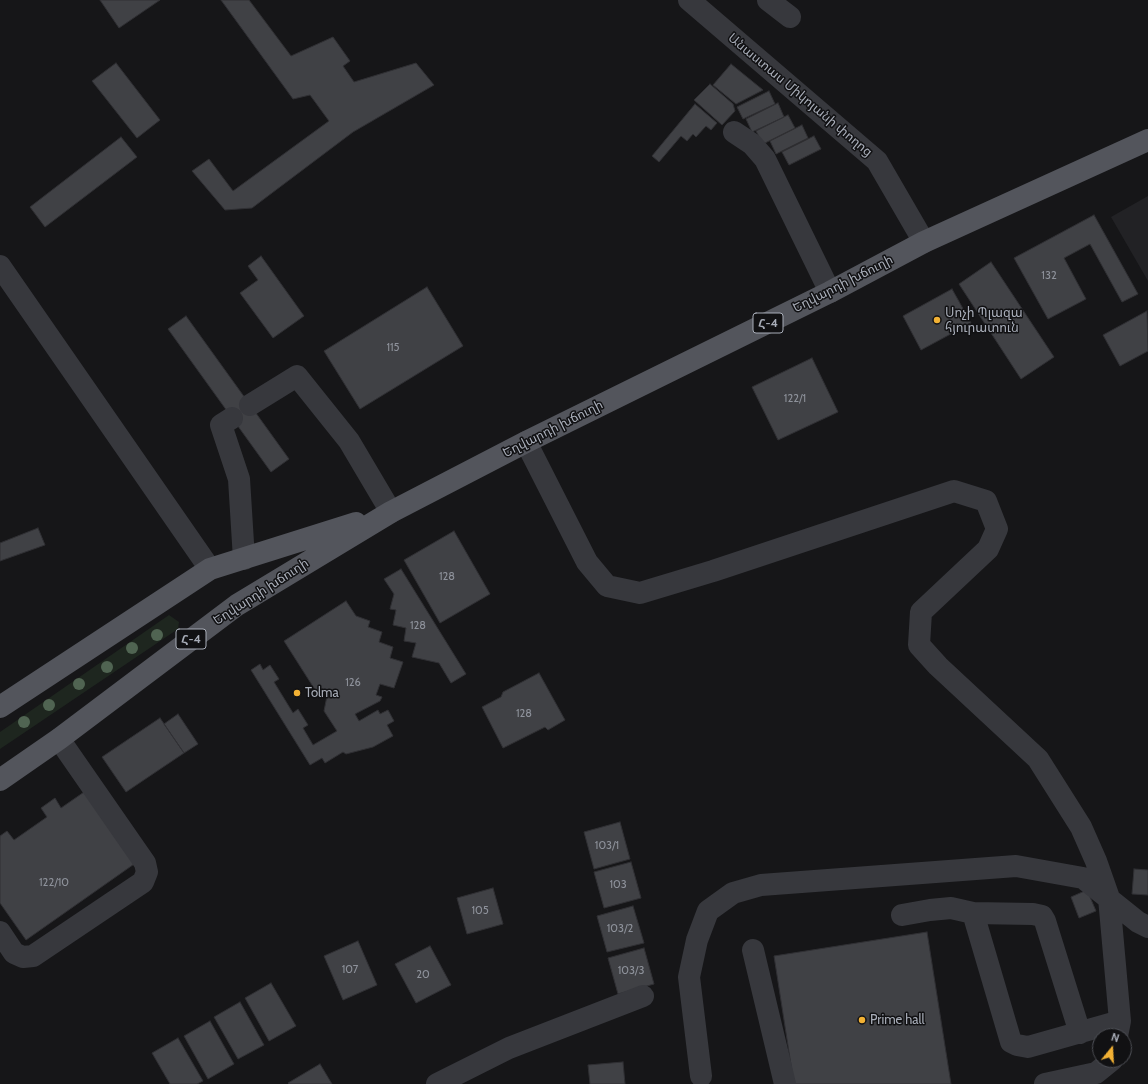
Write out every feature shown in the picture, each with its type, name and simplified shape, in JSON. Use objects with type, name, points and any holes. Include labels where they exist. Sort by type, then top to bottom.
[{"type":"main road","name":"Եղվարդի խճուղի","points":[[0,780],[59,739],[237,605],[392,512],[526,442],[830,292],[924,242],[1148,140]]},
{"type":"main road","name":"Եղվարդի խճուղի","points":[[2,705],[210,569],[392,512]]},
{"type":"street","name":"Անաստաս Միկոյանի փողոց","points":[[689,0],[877,161],[924,242]]},
{"type":"street","points":[[768,0],[790,17]]},
{"type":"street","points":[[734,132],[752,144],[765,159],[830,292]]},
{"type":"street","points":[[0,266],[210,569]]},
{"type":"street","points":[[250,405],[297,376],[349,441],[392,512]]},
{"type":"street","points":[[232,418],[221,425],[239,479],[244,559]]},
{"type":"street","points":[[526,442],[587,562],[606,586],[640,593],[713,571],[954,491],[986,501],[997,529],[988,549],[921,612],[919,645],[938,666],[1038,759],[1081,827],[1096,861],[1108,898],[1119,1028]]},
{"type":"street","points":[[0,932],[14,953],[23,957],[34,956],[143,882],[147,872],[145,863],[59,739]]},
{"type":"street","points":[[702,1076],[689,977],[697,940],[708,911],[733,893],[761,886],[1016,866],[1083,878],[1138,922],[1148,927]]},
{"type":"street","points":[[902,915],[951,908],[973,913],[1033,914],[1042,916],[1045,921],[1080,1033]]},
{"type":"street","points":[[973,913],[1011,1042],[1028,1047],[1080,1033],[1092,1031]]},
{"type":"street","points":[[753,950],[785,1084]]},
{"type":"street","points":[[437,1084],[509,1048],[642,996]]},
{"type":"street","points":[[1045,1084],[1096,1072],[1101,1068]]},
{"type":"shaded area","points":[[1148,196],[1148,281],[1111,217]]},
{"type":"shaded area","points":[[169,615],[179,622],[178,629],[0,749],[0,732]]},
{"type":"building","points":[[100,0],[160,0],[119,28]]},
{"type":"building","points":[[221,0],[249,0],[291,56],[333,37],[350,61],[343,66],[354,82],[416,63],[434,85],[353,132],[252,208],[225,210],[192,171],[209,159],[233,191],[329,121],[310,95],[293,99]]},
{"type":"building","points":[[116,63],[160,120],[137,138],[92,81]]},
{"type":"building","points":[[731,64],[763,90],[736,104],[713,85]]},
{"type":"building","points":[[710,84],[733,104],[735,111],[722,125],[694,100]]},
{"type":"building","points":[[769,91],[775,104],[743,119],[737,107]]},
{"type":"building","points":[[778,103],[784,117],[752,132],[746,119]]},
{"type":"building","points":[[695,104],[717,123],[711,130],[706,126],[696,137],[693,134],[687,141],[681,136],[659,162],[652,156]]},
{"type":"building","points":[[788,115],[795,128],[763,144],[756,131]]},
{"type":"building","points":[[802,125],[808,138],[776,154],[770,141]]},
{"type":"building","points":[[814,136],[821,149],[789,165],[782,152]]},
{"type":"building","points":[[121,137],[137,157],[45,227],[30,207]]},
{"type":"building","points":[[1094,215],[1138,294],[1122,302],[1090,244],[1064,258],[1086,299],[1048,319],[1014,258]]},
{"type":"building","points":[[261,256],[304,316],[273,338],[240,293],[258,280],[248,266]]},
{"type":"building","points":[[991,262],[1054,357],[1021,379],[959,284]]},
{"type":"building","points":[[427,287],[463,346],[360,409],[324,351]]},
{"type":"building","name":"Սոչի Պլազա հյուրատուն","points":[[952,289],[971,323],[921,350],[903,316]]},
{"type":"building","points":[[1147,311],[1148,351],[1120,366],[1103,335]]},
{"type":"building","points":[[186,316],[289,459],[271,472],[168,329]]},
{"type":"building","points":[[812,358],[838,412],[778,440],[752,387]]},
{"type":"building","points":[[38,528],[45,545],[0,561],[0,543]]},
{"type":"building","points":[[454,531],[490,594],[440,623],[404,560]]},
{"type":"building","points":[[401,569],[466,674],[451,683],[439,663],[412,657],[416,643],[404,641],[406,628],[393,625],[396,610],[390,609],[394,594],[384,579]]},
{"type":"building","points":[[346,601],[356,616],[370,621],[368,627],[382,632],[379,642],[393,647],[390,658],[403,662],[394,688],[380,684],[376,695],[382,697],[380,701],[355,714],[359,721],[378,710],[380,714],[388,710],[394,721],[387,725],[393,736],[373,747],[346,754],[343,752],[325,763],[322,758],[310,765],[251,670],[260,664],[263,670],[270,665],[279,679],[274,682],[293,713],[298,709],[308,725],[303,728],[313,745],[337,731],[324,711],[327,696],[325,693],[319,696],[284,641]]},
{"type":"building","points":[[539,673],[565,720],[548,730],[545,727],[503,748],[482,707],[501,697],[503,692]]},
{"type":"building","points":[[178,714],[198,744],[184,753],[164,724]]},
{"type":"building","points":[[160,718],[184,753],[126,792],[102,757]]},
{"type":"building","points":[[87,790],[137,862],[26,940],[0,903],[0,836],[7,831],[14,840],[47,817],[41,808],[55,798],[61,808]]},
{"type":"building","points":[[620,822],[630,859],[594,869],[584,832]]},
{"type":"building","points":[[631,862],[641,898],[604,908],[594,872]]},
{"type":"building","points":[[1134,869],[1148,870],[1148,895],[1132,894]]},
{"type":"building","points":[[493,888],[503,924],[467,934],[457,898]]},
{"type":"building","points":[[1087,890],[1096,911],[1079,918],[1071,897]]},
{"type":"building","points":[[633,906],[644,943],[607,952],[597,916]]},
{"type":"building","name":"Prime hall","points":[[927,932],[951,1084],[794,1084],[774,956]]},
{"type":"building","points":[[358,941],[377,985],[343,1000],[324,956]]},
{"type":"building","points":[[430,946],[451,985],[416,1003],[395,964]]},
{"type":"building","points":[[644,948],[654,984],[618,994],[608,958]]},
{"type":"building","points":[[271,983],[296,1026],[269,1041],[245,998]]},
{"type":"building","points":[[240,1002],[264,1045],[238,1059],[214,1017]]},
{"type":"building","points":[[210,1021],[234,1064],[208,1079],[184,1036]]},
{"type":"building","points":[[178,1038],[203,1081],[197,1084],[170,1084],[152,1053]]},
{"type":"building","points":[[623,1062],[625,1084],[590,1084],[588,1065]]},
{"type":"building","points":[[320,1064],[332,1084],[288,1083]]},
{"type":"place","name":"Սոչի Պլազա հյուրատուն","points":[[937,320]]},
{"type":"place","name":"Tolma","points":[[297,693]]},
{"type":"place","name":"Prime hall","points":[[862,1020]]}]
